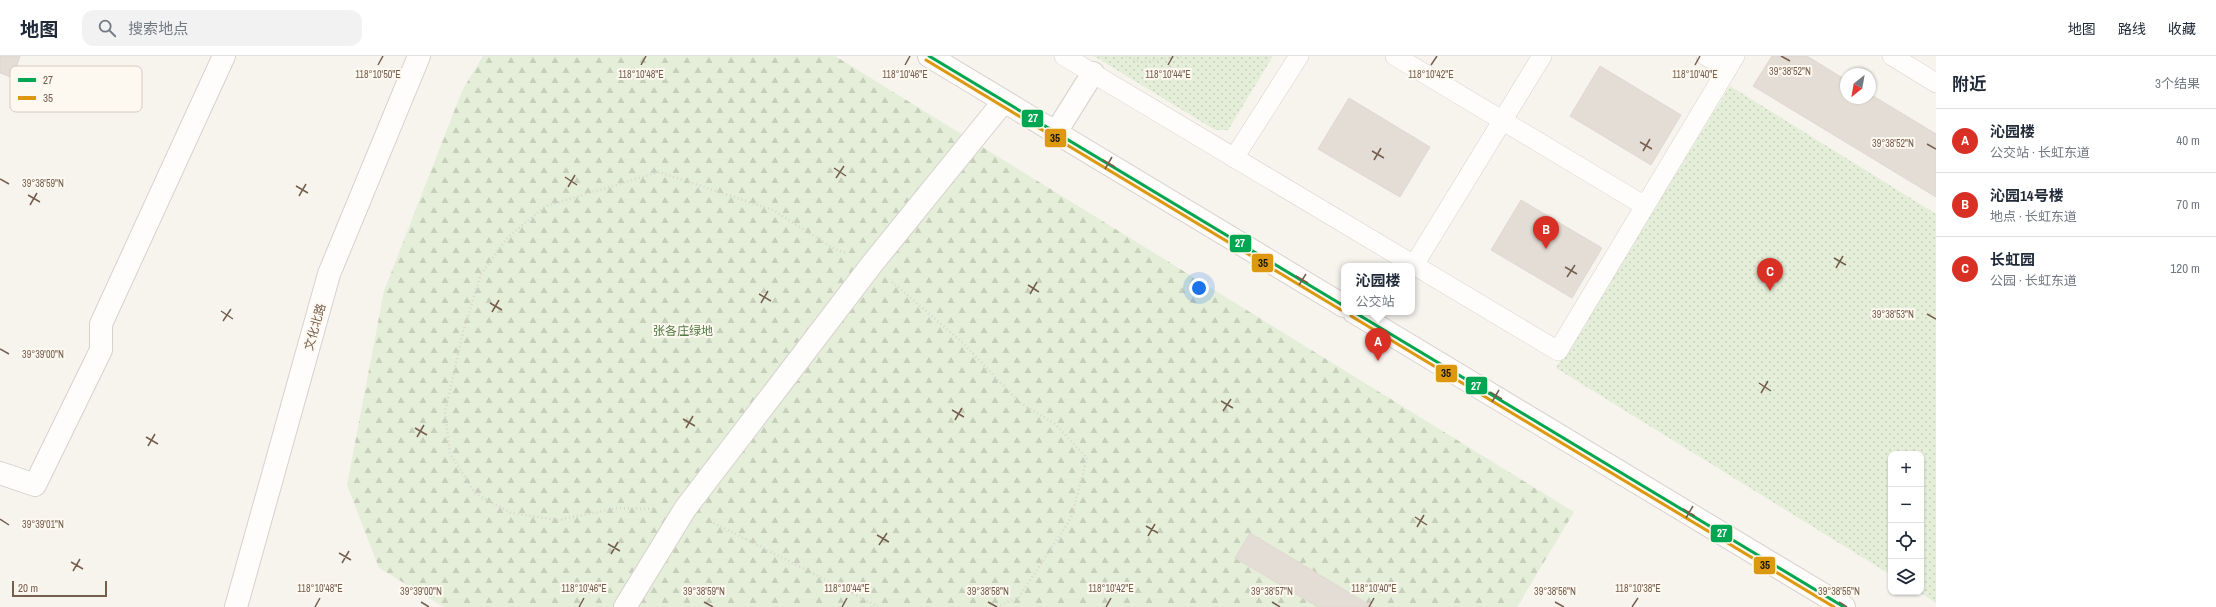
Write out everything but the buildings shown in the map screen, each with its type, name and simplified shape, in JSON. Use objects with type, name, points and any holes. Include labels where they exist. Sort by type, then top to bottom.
[{"type":"street","points":[[0,473],[35,485],[101,350],[101,324],[224,56]]},
{"type":"street","name":"文化北路","points":[[236,607],[329,274],[419,56]]},
{"type":"street","points":[[929,56],[1341,304]]},
{"type":"street","points":[[1056,132],[1093,73]]},
{"type":"street","points":[[624,607],[685,509],[872,264],[1004,101]]},
{"type":"street","points":[[1359,315],[1844,607]]},
{"type":"lane","points":[[1064,56],[1411,263]]},
{"type":"lane","points":[[1234,158],[1299,56]]},
{"type":"lane","points":[[1395,56],[1645,206]]},
{"type":"lane","points":[[1415,263],[1502,119],[1542,56]]},
{"type":"lane","points":[[1415,266],[1558,352],[1731,62],[1706,56]]},
{"type":"lane","points":[[1892,56],[1936,84]]},
{"type":"path","points":[[1126,56],[1140,62],[1182,56]]},
{"type":"path","points":[[879,607],[685,509],[618,508],[558,520],[511,513],[476,494],[450,454],[445,412],[462,332],[481,274],[508,237],[546,206],[659,172],[773,210],[833,248],[872,264],[963,343],[1019,402],[1056,424],[1087,458],[1071,518],[1019,598],[997,607]]},
{"type":"green space","name":"张各庄绿地","points":[[483,56],[835,56],[1574,512],[1517,607],[444,607],[379,568],[347,485],[384,291],[462,91]]},
{"type":"green space","points":[[1094,56],[1273,56],[1228,130],[1215,130]]},
{"type":"green space","points":[[1730,86],[1936,214],[1936,603],[1924,595],[1924,451],[1888,451],[1888,573],[1556,368]]},
{"type":"transit line","name":"27","points":[[929,56],[1341,304]]},
{"type":"transit line","name":"35","points":[[926,60],[1341,310]]},
{"type":"transit line","name":"27","points":[[1359,315],[1844,607]]},
{"type":"transit line","name":"35","points":[[1351,316],[1834,607]]},
{"type":"place","name":"沁园14号楼","points":[[1546,249]]},
{"type":"place","name":"长虹园","points":[[1770,291]]},
{"type":"place","name":"沁园楼","points":[[1378,361]]}]
